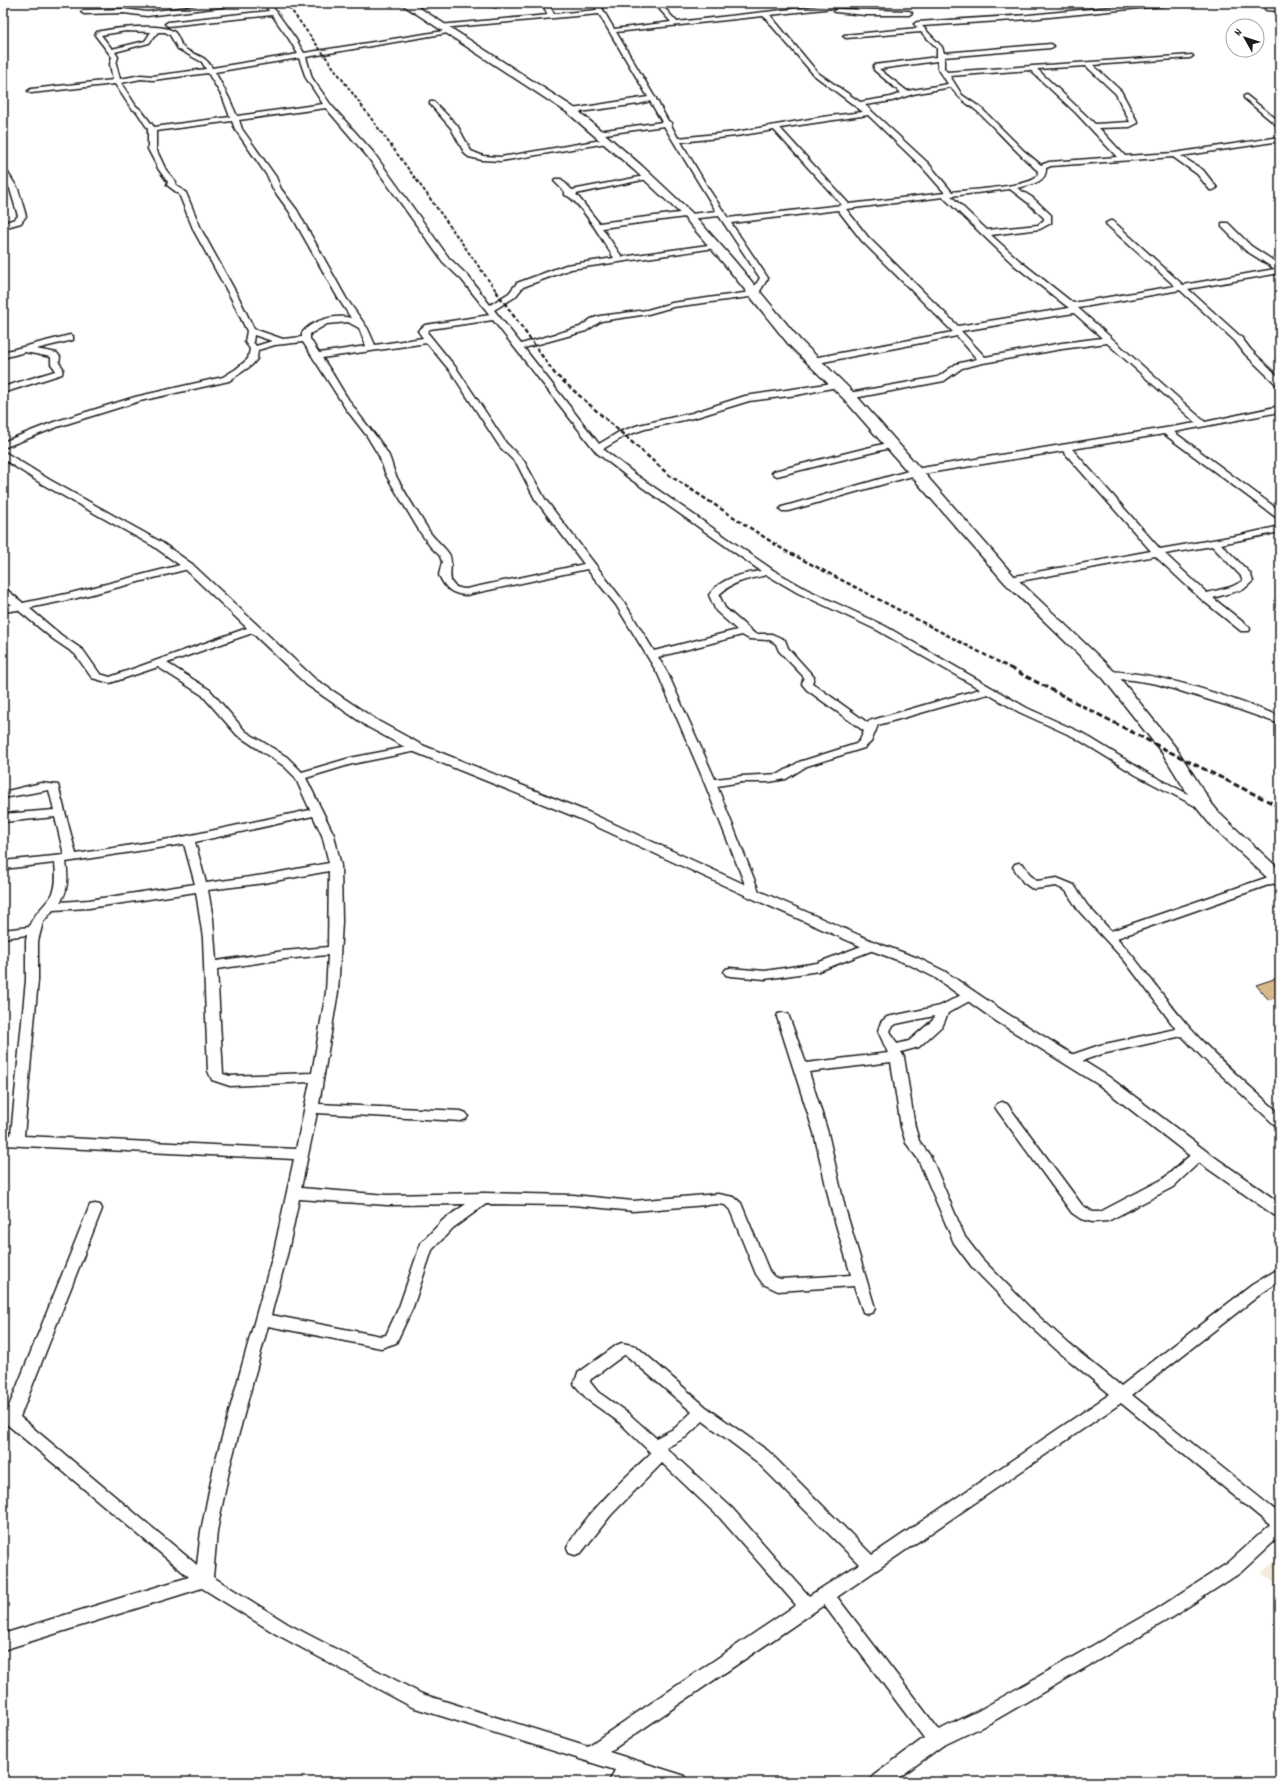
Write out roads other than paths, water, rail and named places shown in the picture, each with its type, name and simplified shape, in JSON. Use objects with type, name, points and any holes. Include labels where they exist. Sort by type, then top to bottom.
[{"type":"main road","points":[[411,4],[444,29],[572,111],[647,177],[688,216],[715,246],[795,343],[849,396],[1010,580],[1109,675],[1170,752],[1214,819],[1279,879]]},
{"type":"street","points":[[84,12],[124,11],[147,14],[168,8],[238,3]]},
{"type":"street","points":[[267,3],[292,38],[302,56],[309,78],[328,106],[370,154],[446,260],[465,278],[598,448],[632,476],[769,572],[829,605],[881,628],[1023,710],[1078,735],[1140,773],[1205,807]]},
{"type":"street","points":[[484,3],[495,5],[508,3]]},
{"type":"street","points":[[545,3],[552,16]]},
{"type":"street","points":[[520,347],[583,329],[594,321],[600,319],[648,312],[672,305],[754,294],[764,278],[747,250],[704,188],[678,140],[596,3]]},
{"type":"street","points":[[657,3],[674,23]]},
{"type":"street","points":[[799,3],[808,9],[865,13],[907,11],[940,48],[941,68],[960,96],[979,109],[1021,153],[1043,171]]},
{"type":"street","points":[[612,31],[861,3]]},
{"type":"street","points":[[917,24],[1029,17],[1170,3]]},
{"type":"street","points":[[168,8],[168,24],[180,48],[204,61],[210,70],[226,98],[239,129],[272,177],[277,189],[293,210],[348,308],[363,327],[371,347]]},
{"type":"street","points":[[1268,9],[1280,9]]},
{"type":"street","points":[[32,91],[141,77],[153,78],[210,70],[302,56],[444,29],[552,16],[601,12]]},
{"type":"street","points":[[168,24],[273,13]]},
{"type":"street","points":[[130,29],[147,14]]},
{"type":"street","points":[[764,14],[771,19],[773,24],[816,74],[859,104],[869,113],[920,161],[948,195],[1017,263],[1073,308],[1203,425]]},
{"type":"street","points":[[3,444],[57,424],[138,399],[226,379],[236,374],[248,364],[254,356],[254,349],[249,342],[251,331],[235,298],[198,231],[182,193],[171,185],[172,182],[155,155],[152,148],[152,129],[139,111],[133,107],[127,95],[120,88],[115,76],[113,64],[114,56],[98,34],[130,29],[171,32]]},
{"type":"street","points":[[110,51],[147,42],[157,30]]},
{"type":"street","points":[[846,36],[923,30]]},
{"type":"street","points":[[906,94],[879,72],[876,69],[876,66],[984,52],[1051,46]]},
{"type":"street","points":[[944,74],[1190,56]]},
{"type":"street","points":[[1087,63],[1110,83],[1122,98],[1128,115],[1134,123],[1130,125],[1094,126]]},
{"type":"street","points":[[1032,68],[1094,126],[1122,158]]},
{"type":"street","points":[[859,104],[892,99],[906,94],[953,84]]},
{"type":"street","points":[[1246,96],[1280,126]]},
{"type":"street","points":[[572,111],[639,102],[652,98]]},
{"type":"street","points":[[432,103],[454,127],[468,152],[482,158],[501,159],[668,123]]},
{"type":"street","points":[[152,129],[328,106]]},
{"type":"street","points":[[678,140],[776,128],[822,119],[869,113]]},
{"type":"street","points":[[776,128],[843,206],[865,239],[943,315],[983,360]]},
{"type":"street","points":[[726,221],[1011,187],[1036,181],[1041,176],[1043,171],[1042,167],[1049,164],[1174,155],[1280,140]]},
{"type":"street","points":[[1174,155],[1200,172],[1213,188]]},
{"type":"street","points":[[3,172],[14,190],[22,216],[18,221],[3,226]]},
{"type":"street","points":[[568,193],[647,177]]},
{"type":"street","points":[[558,181],[568,193],[578,200],[619,259]]},
{"type":"street","points":[[985,233],[1040,227],[1048,221],[1048,217],[1030,200],[1011,187]]},
{"type":"street","points":[[597,226],[721,213]]},
{"type":"street","points":[[1110,222],[1238,339],[1248,352],[1280,383]]},
{"type":"street","points":[[1225,226],[1248,248],[1280,270]]},
{"type":"street","points":[[715,246],[569,267],[520,285],[512,295],[491,311],[464,321],[422,330],[454,371],[503,445],[521,463],[540,499],[620,604],[652,655],[663,674],[710,783],[754,894]]},
{"type":"street","points":[[813,361],[1073,308],[1280,270]]},
{"type":"street","points":[[348,308],[331,320],[309,329],[306,333],[306,339],[350,409],[371,435],[384,456],[391,475],[419,519],[425,532],[433,544],[440,549],[445,556],[447,562],[444,575],[454,591],[466,592],[591,566]]},
{"type":"street","points":[[331,320],[349,320],[359,323]]},
{"type":"street","points":[[251,331],[283,341]]},
{"type":"street","points":[[3,355],[70,338],[68,343],[57,350],[54,355],[56,357],[55,364],[60,372],[3,390]]},
{"type":"street","points":[[254,349],[283,341],[306,339]]},
{"type":"street","points":[[316,356],[371,347],[429,340]]},
{"type":"street","points":[[849,396],[941,379],[959,366],[983,360],[1062,346],[1109,340]]},
{"type":"street","points":[[27,350],[54,355]]},
{"type":"street","points":[[598,448],[622,434],[642,427],[694,415],[748,398],[797,392],[837,384]]},
{"type":"street","points":[[785,509],[915,472],[1203,425],[1280,409]]},
{"type":"street","points":[[1166,431],[1280,516]]},
{"type":"street","points":[[777,473],[891,445]]},
{"type":"street","points":[[1065,447],[1158,553],[1205,597],[1245,629]]},
{"type":"street","points":[[3,454],[46,482],[156,544],[188,566],[311,682],[373,724],[417,748],[582,815],[754,894],[872,946],[913,961],[939,974],[969,996],[1104,1081],[1200,1155],[1280,1211]]},
{"type":"street","points":[[1010,580],[1214,543],[1280,529]]},
{"type":"street","points":[[1205,597],[1246,585],[1248,581],[1246,575],[1214,543]]},
{"type":"street","points":[[3,609],[21,607],[98,591],[146,575],[188,566]]},
{"type":"street","points":[[769,572],[732,580],[724,584],[714,595],[720,609],[744,631],[753,636],[772,637],[781,642],[783,649],[809,677],[807,684],[810,688],[847,712],[869,730]]},
{"type":"street","points":[[3,592],[57,637],[79,652],[96,676],[110,680],[117,679],[254,629]]},
{"type":"street","points":[[652,655],[688,647],[744,631]]},
{"type":"street","points":[[159,663],[173,673],[188,680],[205,691],[241,733],[282,758],[300,776],[328,835],[335,866],[336,922],[332,992],[318,1077],[281,1251],[222,1466],[209,1531],[204,1580]]},
{"type":"street","points":[[1109,675],[1133,676],[1158,681],[1233,703],[1280,720]]},
{"type":"street","points":[[710,783],[742,779],[769,779],[782,777],[803,764],[860,746],[865,742],[873,723],[990,690]]},
{"type":"street","points":[[300,776],[350,761],[417,748]]},
{"type":"street","points":[[3,795],[14,794],[39,786],[54,787],[60,812],[65,858],[59,896],[37,921],[32,941],[32,980],[17,1140]]},
{"type":"street","points":[[3,818],[60,812]]},
{"type":"street","points":[[3,865],[163,844],[282,818],[317,812]]},
{"type":"street","points":[[188,839],[201,886],[207,918],[211,966],[214,1063],[217,1077],[223,1080],[236,1081],[318,1077]]},
{"type":"street","points":[[50,906],[89,904],[335,866]]},
{"type":"street","points":[[1019,867],[1027,879],[1035,885],[1057,882],[1070,888],[1082,908],[1129,958],[1185,1032],[1280,1122]]},
{"type":"street","points":[[1109,936],[1279,879]]},
{"type":"street","points":[[3,934],[35,930]]},
{"type":"street","points":[[730,972],[765,975],[820,967],[872,946]]},
{"type":"street","points":[[211,966],[284,955],[335,950]]},
{"type":"street","points":[[969,996],[943,1010],[892,1020],[886,1025],[884,1031],[895,1054],[908,1127],[913,1143],[924,1157],[959,1239],[977,1264],[1031,1318],[1064,1348],[1280,1522]]},
{"type":"street","points":[[801,1068],[895,1054],[914,1044],[938,1022],[943,1010]]},
{"type":"street","points":[[783,1018],[822,1133],[838,1208],[868,1308]]},
{"type":"street","points":[[1070,1060],[1100,1050],[1185,1032]]},
{"type":"street","points":[[1002,1107],[1077,1209],[1086,1216],[1095,1219],[1104,1217],[1168,1183],[1200,1155]]},
{"type":"street","points":[[311,1108],[461,1116]]},
{"type":"street","points":[[3,1140],[301,1154]]},
{"type":"street","points":[[293,1193],[387,1200],[484,1198],[573,1200],[633,1206],[718,1198],[729,1201],[736,1207],[763,1274],[768,1280],[778,1285],[860,1280]]},
{"type":"street","points":[[262,1318],[381,1342],[391,1339],[406,1307],[426,1247],[448,1224],[484,1198]]},
{"type":"street","points":[[95,1210],[8,1416],[204,1580],[282,1629],[418,1701],[679,1782]]},
{"type":"street","points":[[591,1754],[807,1606],[826,1595],[1122,1394],[1256,1289],[1280,1274]]},
{"type":"street","points":[[807,1606],[726,1513],[624,1418],[593,1396],[582,1384],[584,1377],[622,1349],[631,1350],[701,1411],[762,1456],[870,1565]]},
{"type":"street","points":[[575,1548],[590,1525],[658,1449],[696,1420],[701,1411]]},
{"type":"street","points":[[879,1782],[936,1740],[984,1717],[1163,1614],[1234,1568],[1280,1526]]},
{"type":"street","points":[[3,1642],[204,1580]]},
{"type":"street","points":[[826,1595],[936,1740]]},
{"type":"street","points":[[618,1782],[626,1765]]},
{"type":"railway","points":[[286,3],[497,292]]},
{"type":"railway","points":[[496,291],[555,374],[669,475],[784,550],[1012,669]]},
{"type":"railway","points":[[1010,668],[1170,752],[1280,807]]}]
